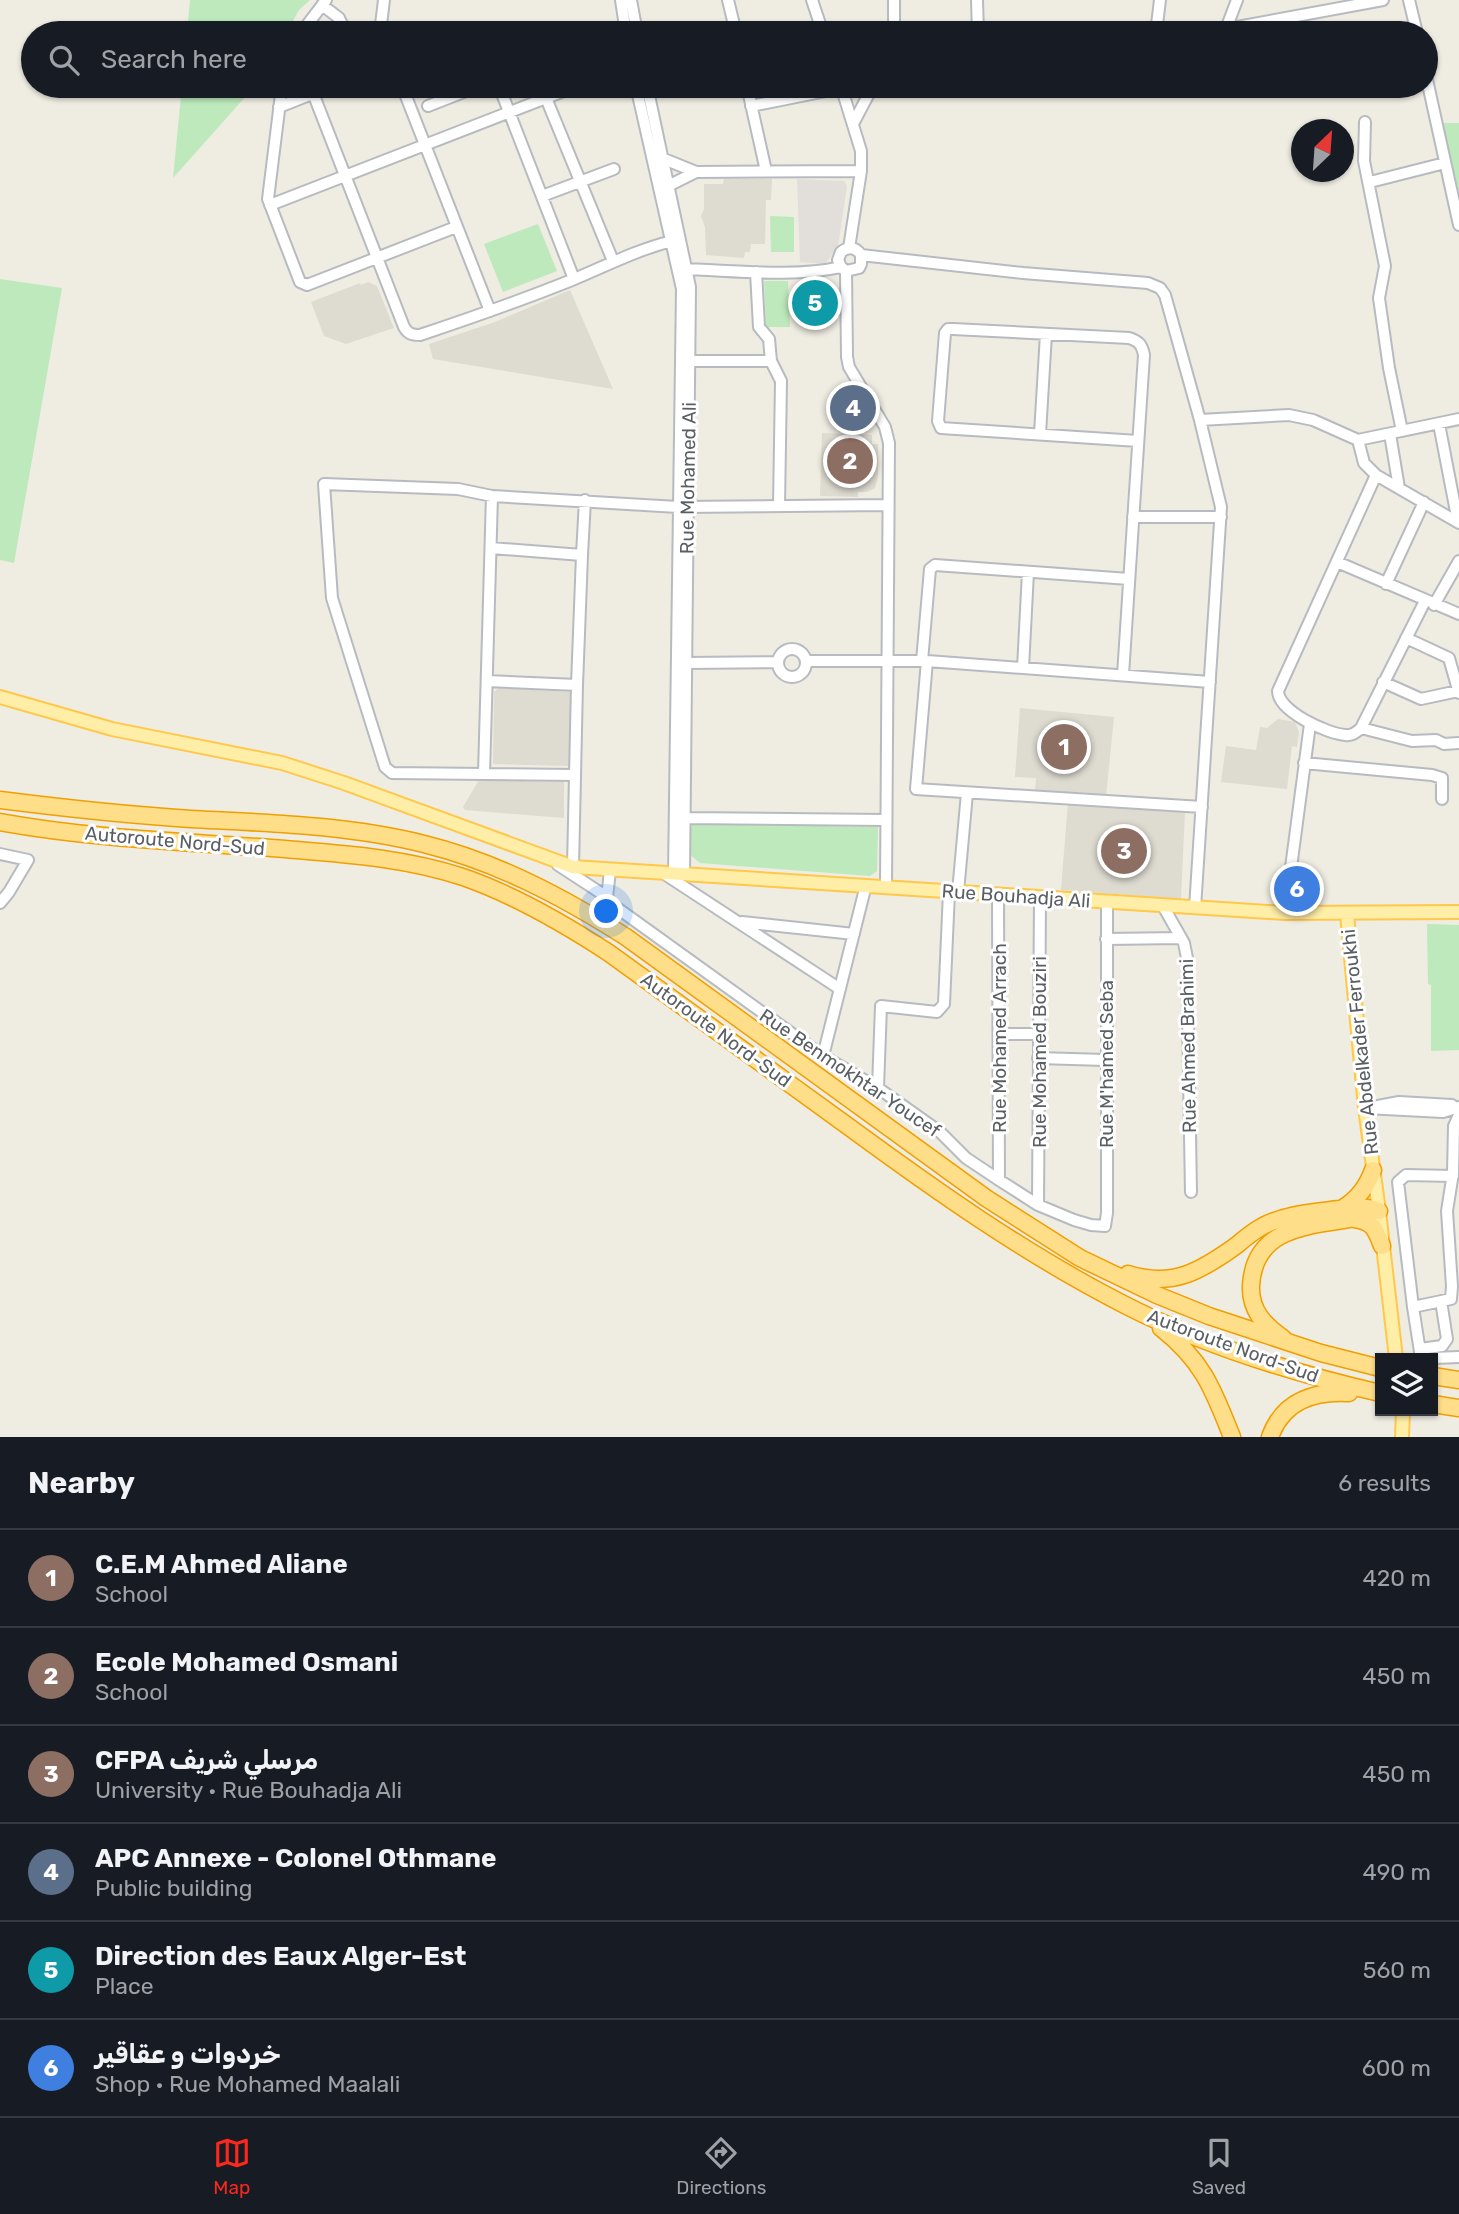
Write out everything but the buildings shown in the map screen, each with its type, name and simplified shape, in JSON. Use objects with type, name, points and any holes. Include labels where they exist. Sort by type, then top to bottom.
[{"type":"highway","name":"Autoroute Nord-Sud","points":[[0,800],[148,816],[353,831],[423,843],[529,881],[584,910],[626,937],[985,1198],[1080,1258],[1157,1296],[1261,1335],[1375,1367]]},
{"type":"highway","name":"Autoroute Nord-Sud","points":[[0,822],[76,833],[387,859],[462,877],[497,890],[573,929],[609,953],[972,1215],[1061,1270],[1126,1306],[1189,1334],[1262,1361],[1375,1394]]},
{"type":"highway","points":[[1347,1214],[1368,1184],[1373,1170]]},
{"type":"highway","points":[[1080,1258],[1140,1278],[1180,1278],[1210,1264],[1262,1226],[1294,1215],[1373,1215],[1379,1211]]},
{"type":"highway","points":[[1321,1353],[1285,1339],[1260,1318],[1251,1298],[1253,1272],[1264,1248],[1274,1238],[1347,1214],[1376,1228],[1382,1246]]},
{"type":"highway","points":[[1126,1306],[1161,1328],[1199,1364],[1232,1437]]},
{"type":"highway","points":[[1438,1377],[1459,1380]]},
{"type":"highway","points":[[1270,1437],[1277,1419],[1298,1402],[1327,1392],[1375,1395]]},
{"type":"highway","points":[[1438,1405],[1459,1408]]},
{"type":"main road","name":"Rue Bouhadja Ali","points":[[0,697],[113,729],[282,763],[573,867],[1285,913],[1459,912]]},
{"type":"main road","name":"Rue Abdelkader Ferroukhi","points":[[1347,914],[1365,1108],[1395,1353]]},
{"type":"main road","points":[[1402,1437],[1403,1416]]},
{"type":"street","points":[[381,21],[384,0]]},
{"type":"street","points":[[621,0],[624,21]]},
{"type":"street","points":[[631,0],[635,21]]},
{"type":"street","points":[[728,0],[733,21]]},
{"type":"street","points":[[812,0],[819,21]]},
{"type":"street","points":[[894,0],[894,21]]},
{"type":"street","points":[[977,0],[978,21]]},
{"type":"street","points":[[1157,21],[1160,0]]},
{"type":"street","points":[[1229,21],[1237,0]]},
{"type":"street","points":[[1269,21],[1383,0]]},
{"type":"street","points":[[1409,0],[1414,21]]},
{"type":"street","points":[[310,21],[324,3],[340,21]]},
{"type":"street","points":[[280,98],[268,194],[297,278],[304,285],[456,227]]},
{"type":"street","points":[[279,107],[301,98]]},
{"type":"street","points":[[315,98],[407,333],[420,335],[490,311],[613,261],[672,241]]},
{"type":"street","points":[[406,98],[490,311]]},
{"type":"street","points":[[428,106],[449,98]]},
{"type":"street","points":[[503,98],[574,279]]},
{"type":"street","points":[[270,205],[546,98],[613,261]]},
{"type":"street","points":[[639,98],[661,179],[672,241],[683,269],[683,507],[674,874],[738,922],[840,989]]},
{"type":"street","name":"Rue Mohamed Ali","points":[[651,98],[664,159],[661,179],[690,287],[683,507],[686,663],[684,818],[674,874]]},
{"type":"street","points":[[749,98],[766,172]]},
{"type":"street","points":[[751,106],[789,98]]},
{"type":"street","points":[[845,98],[861,150],[861,171],[849,248],[839,256],[844,269],[847,357],[849,367],[888,435],[886,887]]},
{"type":"street","points":[[854,122],[867,98]]},
{"type":"street","points":[[1431,98],[1459,225]]},
{"type":"street","points":[[1365,122],[1364,161],[1385,266],[1379,298],[1402,431]]},
{"type":"street","points":[[661,179],[664,159],[696,172]]},
{"type":"street","points":[[1370,182],[1445,163]]},
{"type":"street","points":[[542,196],[614,169]]},
{"type":"street","points":[[661,179],[696,172],[861,171]]},
{"type":"street","points":[[683,269],[756,272],[859,268],[862,264],[861,255],[856,249],[849,248]]},
{"type":"street","points":[[861,255],[1023,273],[1147,283],[1160,288],[1165,295],[1219,493],[1221,517],[1195,908]]},
{"type":"street","points":[[756,272],[759,327],[769,339],[771,361],[781,381],[779,506]]},
{"type":"street","points":[[1124,675],[1144,355],[1143,346],[1129,338],[948,329],[945,333],[938,421],[941,428],[1138,441]]},
{"type":"street","points":[[1040,434],[1046,334]]},
{"type":"street","points":[[689,361],[771,361]]},
{"type":"street","points":[[1200,420],[1289,415],[1313,420],[1358,440],[1459,419]]},
{"type":"street","points":[[1439,424],[1459,522]]},
{"type":"street","points":[[1390,434],[1399,488]]},
{"type":"street","points":[[1358,440],[1364,463],[1376,475],[1459,522]]},
{"type":"street","points":[[1376,475],[1278,691],[1282,704],[1310,724],[1346,735],[1356,733],[1406,638],[1459,561]]},
{"type":"street","points":[[575,775],[392,774],[384,766],[332,598],[324,484],[458,489],[492,496],[683,507],[887,505]]},
{"type":"street","points":[[484,773],[492,496]]},
{"type":"street","points":[[573,867],[585,500]]},
{"type":"street","points":[[1386,584],[1424,502]]},
{"type":"street","points":[[1133,517],[1221,517]]},
{"type":"street","points":[[491,548],[582,555]]},
{"type":"street","points":[[1337,562],[1459,614]]},
{"type":"street","points":[[1129,579],[933,566],[930,569],[916,789],[1202,807]]},
{"type":"street","points":[[1023,668],[1028,572]]},
{"type":"street","points":[[1383,682],[1421,699],[1459,692],[1449,658],[1406,638]]},
{"type":"street","points":[[792,649],[801,652],[806,662],[804,671],[792,678],[780,671],[778,662],[781,654],[792,649]]},
{"type":"street","points":[[806,662],[925,661],[1210,682]]},
{"type":"street","points":[[686,663],[778,662]]},
{"type":"street","points":[[487,681],[577,684]]},
{"type":"street","points":[[1285,913],[1310,724]]},
{"type":"street","points":[[1361,728],[1412,741],[1459,743]]},
{"type":"street","points":[[1304,762],[1432,775],[1442,778],[1442,799]]},
{"type":"street","points":[[878,1088],[881,1006],[937,1012],[944,1004],[953,892],[968,793]]},
{"type":"street","points":[[684,818],[885,820]]},
{"type":"street","points":[[0,853],[28,860],[0,903]]},
{"type":"street","name":"Rue Benmokhtar Youcef","points":[[549,859],[607,897],[613,905],[822,1056],[878,1088],[940,1132],[966,1158],[999,1180],[1038,1205],[1073,1220],[1105,1226]]},
{"type":"street","points":[[607,897],[610,871]]},
{"type":"street","points":[[822,1056],[866,885]]},
{"type":"street","name":"Rue Mohamed Arrach","points":[[998,896],[999,1180]]},
{"type":"street","name":"Rue Mohamed Bouziri","points":[[1038,1205],[1040,898]]},
{"type":"street","name":"Rue M'hamed Seba","points":[[1105,1226],[1107,902]]},
{"type":"street","name":"Rue Ahmed Brahimi","points":[[1163,906],[1181,938],[1187,958],[1191,1192]]},
{"type":"street","points":[[738,922],[854,934]]},
{"type":"street","points":[[1106,939],[1181,938]]},
{"type":"street","points":[[999,1034],[1038,1034]]},
{"type":"street","points":[[1038,1058],[1105,1060]]},
{"type":"street","points":[[1365,1108],[1443,1112],[1459,1106]]},
{"type":"street","points":[[1413,1307],[1451,1300],[1455,1275],[1447,1211],[1453,1176],[1454,1126],[1459,1115]]},
{"type":"street","points":[[1421,1353],[1398,1182],[1406,1175],[1453,1176]]},
{"type":"street","points":[[1424,1353],[1441,1346],[1447,1339],[1441,1301]]},
{"type":"street","points":[[1438,1358],[1459,1357]]},
{"type":"shaded area","points":[[724,179],[772,179],[771,200],[766,200],[765,244],[751,244],[750,252],[745,252],[744,258],[706,255],[705,227],[701,216],[704,209],[704,184],[723,184]]},
{"type":"shaded area","points":[[797,179],[844,181],[847,186],[838,246],[825,264],[800,262]]},
{"type":"shaded area","points":[[368,282],[377,286],[394,328],[346,344],[324,336],[311,302]]},
{"type":"shaded area","points":[[570,290],[613,389],[433,359],[429,344],[495,322]]},
{"type":"shaded area","points":[[822,433],[872,435],[872,444],[878,444],[878,477],[875,488],[858,492],[858,497],[820,496]]},
{"type":"shaded area","points":[[498,688],[571,692],[569,766],[493,764],[494,692]]},
{"type":"shaded area","points":[[1020,708],[1114,717],[1106,796],[1035,790],[1036,778],[1015,777]]},
{"type":"shaded area","points":[[1278,719],[1295,722],[1299,732],[1297,747],[1292,746],[1287,789],[1221,782],[1226,746],[1256,750],[1260,727],[1267,728]]},
{"type":"shaded area","points":[[479,780],[564,782],[564,818],[465,810],[463,807]]},
{"type":"shaded area","points":[[1068,802],[1185,811],[1181,899],[1061,890]]},
{"type":"green space","points":[[190,0],[310,0],[299,10],[293,21],[188,21]]},
{"type":"green space","points":[[181,98],[244,98],[173,178]]},
{"type":"green space","points":[[1443,123],[1459,123],[1459,193],[1444,129]]},
{"type":"green space","points":[[770,216],[794,217],[794,252],[771,252]]},
{"type":"green space","points":[[538,224],[557,271],[503,292],[484,244]]},
{"type":"green space","points":[[0,279],[62,288],[14,563],[0,560]]},
{"type":"green space","points":[[764,281],[788,281],[790,327],[766,327]]},
{"type":"green space","points":[[693,824],[878,827],[877,871],[870,876],[700,863],[689,854],[690,829]]},
{"type":"green space","points":[[1427,924],[1459,925],[1459,1050],[1431,1051]]},
{"type":"place","name":"Direction des Eaux Alger-Est","points":[[815,303]]},
{"type":"place","name":"APC Annexe - Colonel Othmane","points":[[853,408]]},
{"type":"place","name":"Ecole Mohamed Osmani","points":[[850,461]]},
{"type":"place","name":"C.E.M Ahmed Aliane","points":[[1064,747]]},
{"type":"place","name":"CFPA مرسلي شريف","points":[[1124,851]]},
{"type":"place","name":"خردوات و عقاقير","points":[[1297,889]]}]
